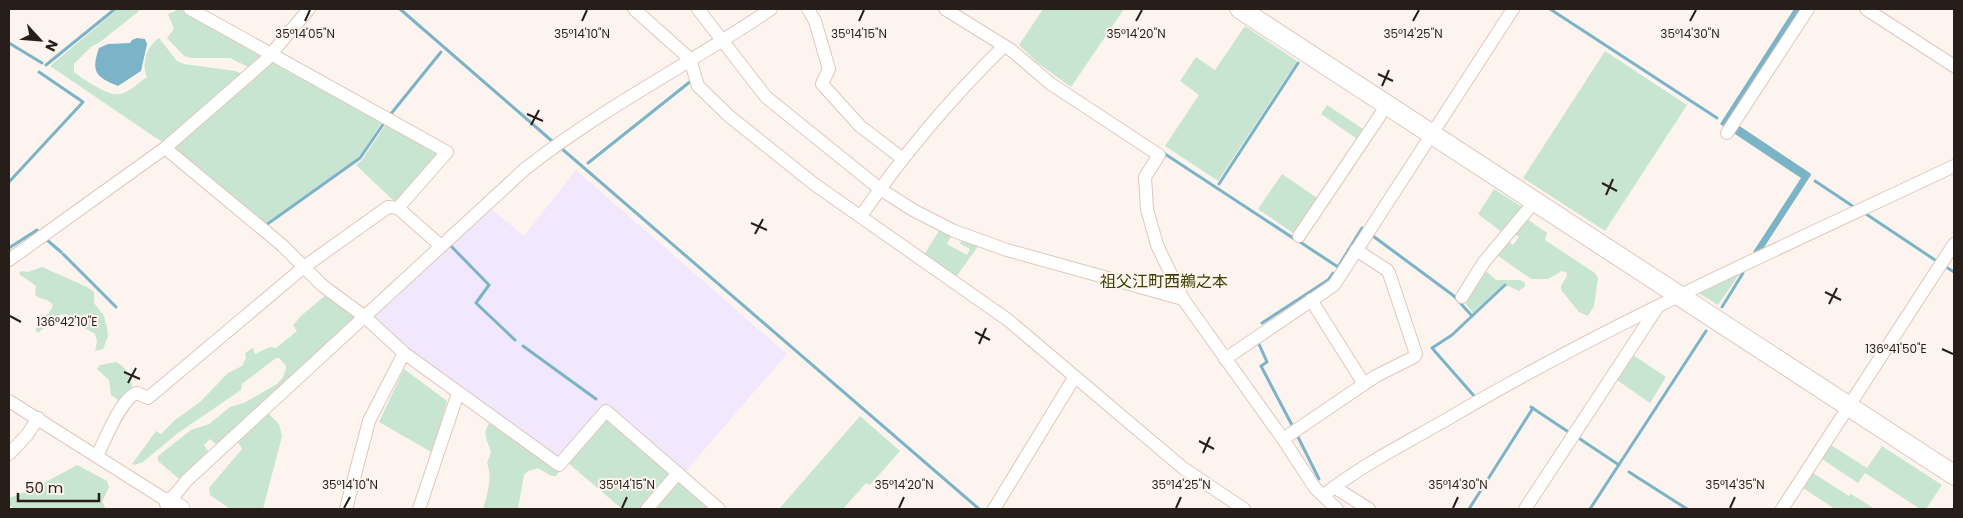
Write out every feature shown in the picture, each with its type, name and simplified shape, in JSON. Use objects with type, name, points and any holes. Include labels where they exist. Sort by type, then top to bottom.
[{"type":"street","points":[[190,9],[447,152],[398,208]]},
{"type":"street","points":[[9,260],[165,148],[271,54],[309,9]]},
{"type":"street","points":[[634,9],[690,59],[698,86],[729,116],[814,184],[1008,320],[1074,378],[1183,468],[1244,509]]},
{"type":"street","points":[[698,9],[766,97],[880,188],[912,210],[954,231],[1007,250],[1184,299]]},
{"type":"street","points":[[9,401],[97,456],[172,507],[187,480],[525,169],[559,142],[690,59],[723,41],[771,9]]},
{"type":"street","points":[[808,9],[815,22],[829,69],[822,84],[860,126],[904,159]]},
{"type":"street","points":[[945,9],[1004,46],[1051,84],[1159,154],[1145,177],[1147,209],[1157,245],[1184,299],[1283,439],[1315,488],[1336,509]]},
{"type":"street","points":[[1240,9],[1954,475]]},
{"type":"street","points":[[1226,359],[1334,285],[1512,9]]},
{"type":"street","points":[[1730,128],[1808,9]]},
{"type":"street","points":[[1866,9],[1954,66]]},
{"type":"street","points":[[861,216],[880,188],[957,94],[1004,46]]},
{"type":"street","points":[[1299,236],[1387,104]]},
{"type":"street","points":[[165,148],[283,246],[323,286],[365,317],[404,353],[458,393],[474,402],[559,466],[606,412],[719,509]]},
{"type":"street","points":[[1324,495],[1334,487],[1521,376],[1659,306],[1954,166]]},
{"type":"street","points":[[1462,298],[1484,262],[1535,201]]},
{"type":"street","points":[[97,456],[110,432],[118,410],[132,395],[137,393],[148,398],[304,267],[388,207],[398,208],[441,246]]},
{"type":"street","points":[[1782,509],[1954,244]]},
{"type":"street","points":[[1283,439],[1376,376],[1414,357],[1416,354],[1387,270],[1356,250]]},
{"type":"street","points":[[1311,300],[1364,384]]},
{"type":"street","points":[[1525,509],[1659,306]]},
{"type":"street","points":[[346,509],[369,421],[404,353]]},
{"type":"street","points":[[994,509],[1074,378]]},
{"type":"street","points":[[419,509],[458,393]]},
{"type":"street","points":[[9,454],[27,435],[38,418]]},
{"type":"street","points":[[647,509],[678,474]]},
{"type":"street","points":[[1334,487],[1369,509]]},
{"type":"shaded area","points":[[576,170],[787,354],[685,472],[607,404],[561,456],[555,457],[409,350],[373,320],[374,314],[489,207],[524,236]]},
{"type":"green space","points":[[118,9],[139,9],[138,12],[91,47],[74,64],[74,72],[96,87],[109,93],[120,94],[130,90],[147,77],[145,72],[146,56],[148,50],[159,38],[177,61],[184,64],[235,71],[242,74],[162,142],[50,66]]},
{"type":"green space","points":[[180,9],[263,55],[250,68],[230,58],[191,58],[184,56],[167,38],[174,29],[168,14]]},
{"type":"green space","points":[[1043,9],[1124,9],[1071,87],[1039,64],[1019,45]]},
{"type":"green space","points":[[1245,26],[1297,61],[1218,181],[1165,146],[1199,95],[1180,81],[1196,57],[1215,70]]},
{"type":"green space","points":[[1605,51],[1687,105],[1605,231],[1523,178]]},
{"type":"green space","points":[[271,62],[275,62],[382,122],[359,157],[263,225],[173,147]]},
{"type":"green space","points":[[1327,105],[1366,131],[1360,141],[1321,114]]},
{"type":"green space","points":[[386,124],[438,153],[396,203],[356,165],[362,160]]},
{"type":"green space","points":[[1282,174],[1320,200],[1296,235],[1258,209]]},
{"type":"green space","points":[[1494,189],[1525,209],[1504,234],[1478,214]]},
{"type":"green space","points":[[1527,219],[1547,233],[1545,240],[1595,273],[1598,278],[1594,306],[1588,316],[1579,312],[1561,290],[1567,273],[1562,271],[1548,279],[1531,279],[1497,255],[1507,240],[1513,245],[1519,237],[1514,233]]},
{"type":"green space","points":[[940,229],[952,234],[947,244],[967,255],[970,249],[960,244],[962,239],[979,245],[956,277],[924,255]]},
{"type":"green space","points":[[42,267],[94,292],[94,303],[104,316],[107,327],[108,336],[103,349],[95,351],[97,341],[95,334],[76,323],[67,314],[59,315],[38,333],[35,330],[53,305],[49,301],[35,295],[36,286],[19,274],[21,271],[28,272]]},
{"type":"green space","points":[[1487,272],[1496,280],[1520,280],[1525,283],[1525,286],[1519,291],[1504,284],[1473,313],[1466,304],[1467,297],[1483,273]]},
{"type":"green space","points":[[1740,273],[1718,305],[1695,291]]},
{"type":"green space","points":[[327,294],[357,315],[218,446],[210,439],[204,445],[209,453],[182,478],[178,478],[158,461],[158,456],[191,430],[209,424],[230,407],[244,403],[277,384],[283,377],[286,369],[286,366],[279,358],[276,358],[242,384],[241,390],[178,433],[143,462],[132,464],[156,431],[161,434],[175,420],[200,402],[228,373],[242,366],[246,358],[245,353],[253,348],[255,354],[270,347],[276,348],[297,331],[293,325],[302,315]]},
{"type":"green space","points":[[1630,353],[1666,377],[1650,403],[1614,378]]},
{"type":"green space","points":[[116,362],[127,372],[132,386],[127,395],[118,400],[111,395],[109,380],[97,369],[100,365]]},
{"type":"green space","points":[[404,369],[447,401],[433,453],[379,422]]},
{"type":"green space","points":[[267,412],[279,424],[282,436],[263,509],[230,509],[210,495],[209,488],[242,449],[238,438]]},
{"type":"green space","points":[[860,416],[900,451],[870,485],[866,483],[843,509],[779,509]]},
{"type":"green space","points":[[607,418],[672,473],[644,509],[622,509],[567,462]]},
{"type":"green space","points":[[491,421],[559,472],[556,476],[551,476],[538,468],[528,471],[524,475],[518,509],[483,509],[489,486],[489,468],[487,463],[491,452],[486,429]]},
{"type":"green space","points":[[1831,445],[1867,468],[1882,446],[1942,485],[1926,509],[1920,509],[1865,473],[1858,483],[1822,459]]},
{"type":"green space","points":[[77,465],[107,481],[109,487],[102,502],[105,507],[104,509],[14,509],[9,505],[9,498],[33,489]]},
{"type":"green space","points":[[1813,473],[1849,496],[1851,494],[1875,509],[1835,509],[1803,488]]},
{"type":"green space","points":[[678,480],[712,509],[650,509]]},
{"type":"water","points":[[1794,9],[1805,9],[1732,121],[1811,175],[1761,252],[1753,252],[1801,178],[1720,124]]},
{"type":"water","points":[[137,38],[145,39],[147,44],[141,71],[118,86],[104,80],[95,68],[99,48],[108,44],[130,43]]},
{"type":"waterway","points":[[46,65],[115,9]]},
{"type":"waterway","points":[[400,9],[552,141]]},
{"type":"waterway","points":[[1550,9],[1717,118]]},
{"type":"waterway","points":[[9,43],[42,63]]},
{"type":"waterway","points":[[390,115],[441,52]]},
{"type":"waterway","points":[[1219,184],[1298,63]]},
{"type":"waterway","points":[[9,182],[83,102],[39,72]]},
{"type":"waterway","points":[[588,163],[691,81]]},
{"type":"waterway","points":[[266,225],[360,158],[384,123]]},
{"type":"waterway","points":[[561,148],[979,509]]},
{"type":"waterway","points":[[1162,152],[1293,238]]},
{"type":"waterway","points":[[1815,181],[1854,207]]},
{"type":"waterway","points":[[1866,214],[1935,260]]},
{"type":"waterway","points":[[1300,242],[1338,267],[1362,228]]},
{"type":"waterway","points":[[9,248],[37,230]]},
{"type":"waterway","points":[[1373,236],[1454,296],[1472,316],[1452,335],[1432,348],[1475,397]]},
{"type":"waterway","points":[[47,240],[61,252]]},
{"type":"waterway","points":[[450,245],[489,285],[476,303],[515,340]]},
{"type":"waterway","points":[[63,254],[116,307]]},
{"type":"waterway","points":[[1946,267],[1954,272]]},
{"type":"waterway","points":[[1262,323],[1328,280],[1333,273]]},
{"type":"waterway","points":[[1722,307],[1743,273]]},
{"type":"waterway","points":[[1472,316],[1505,285]]},
{"type":"waterway","points":[[1590,509],[1706,331]]},
{"type":"waterway","points":[[1258,342],[1267,362],[1261,366],[1293,427]]},
{"type":"waterway","points":[[523,346],[596,399]]},
{"type":"waterway","points":[[1531,407],[1570,433]]},
{"type":"waterway","points":[[1469,509],[1533,408]]},
{"type":"waterway","points":[[1296,433],[1319,479]]},
{"type":"waterway","points":[[1577,437],[1619,465]]},
{"type":"waterway","points":[[1629,472],[1687,509]]},
{"type":"district","name":"祖父江町西鵜之本","points":[[1164,281]]}]
